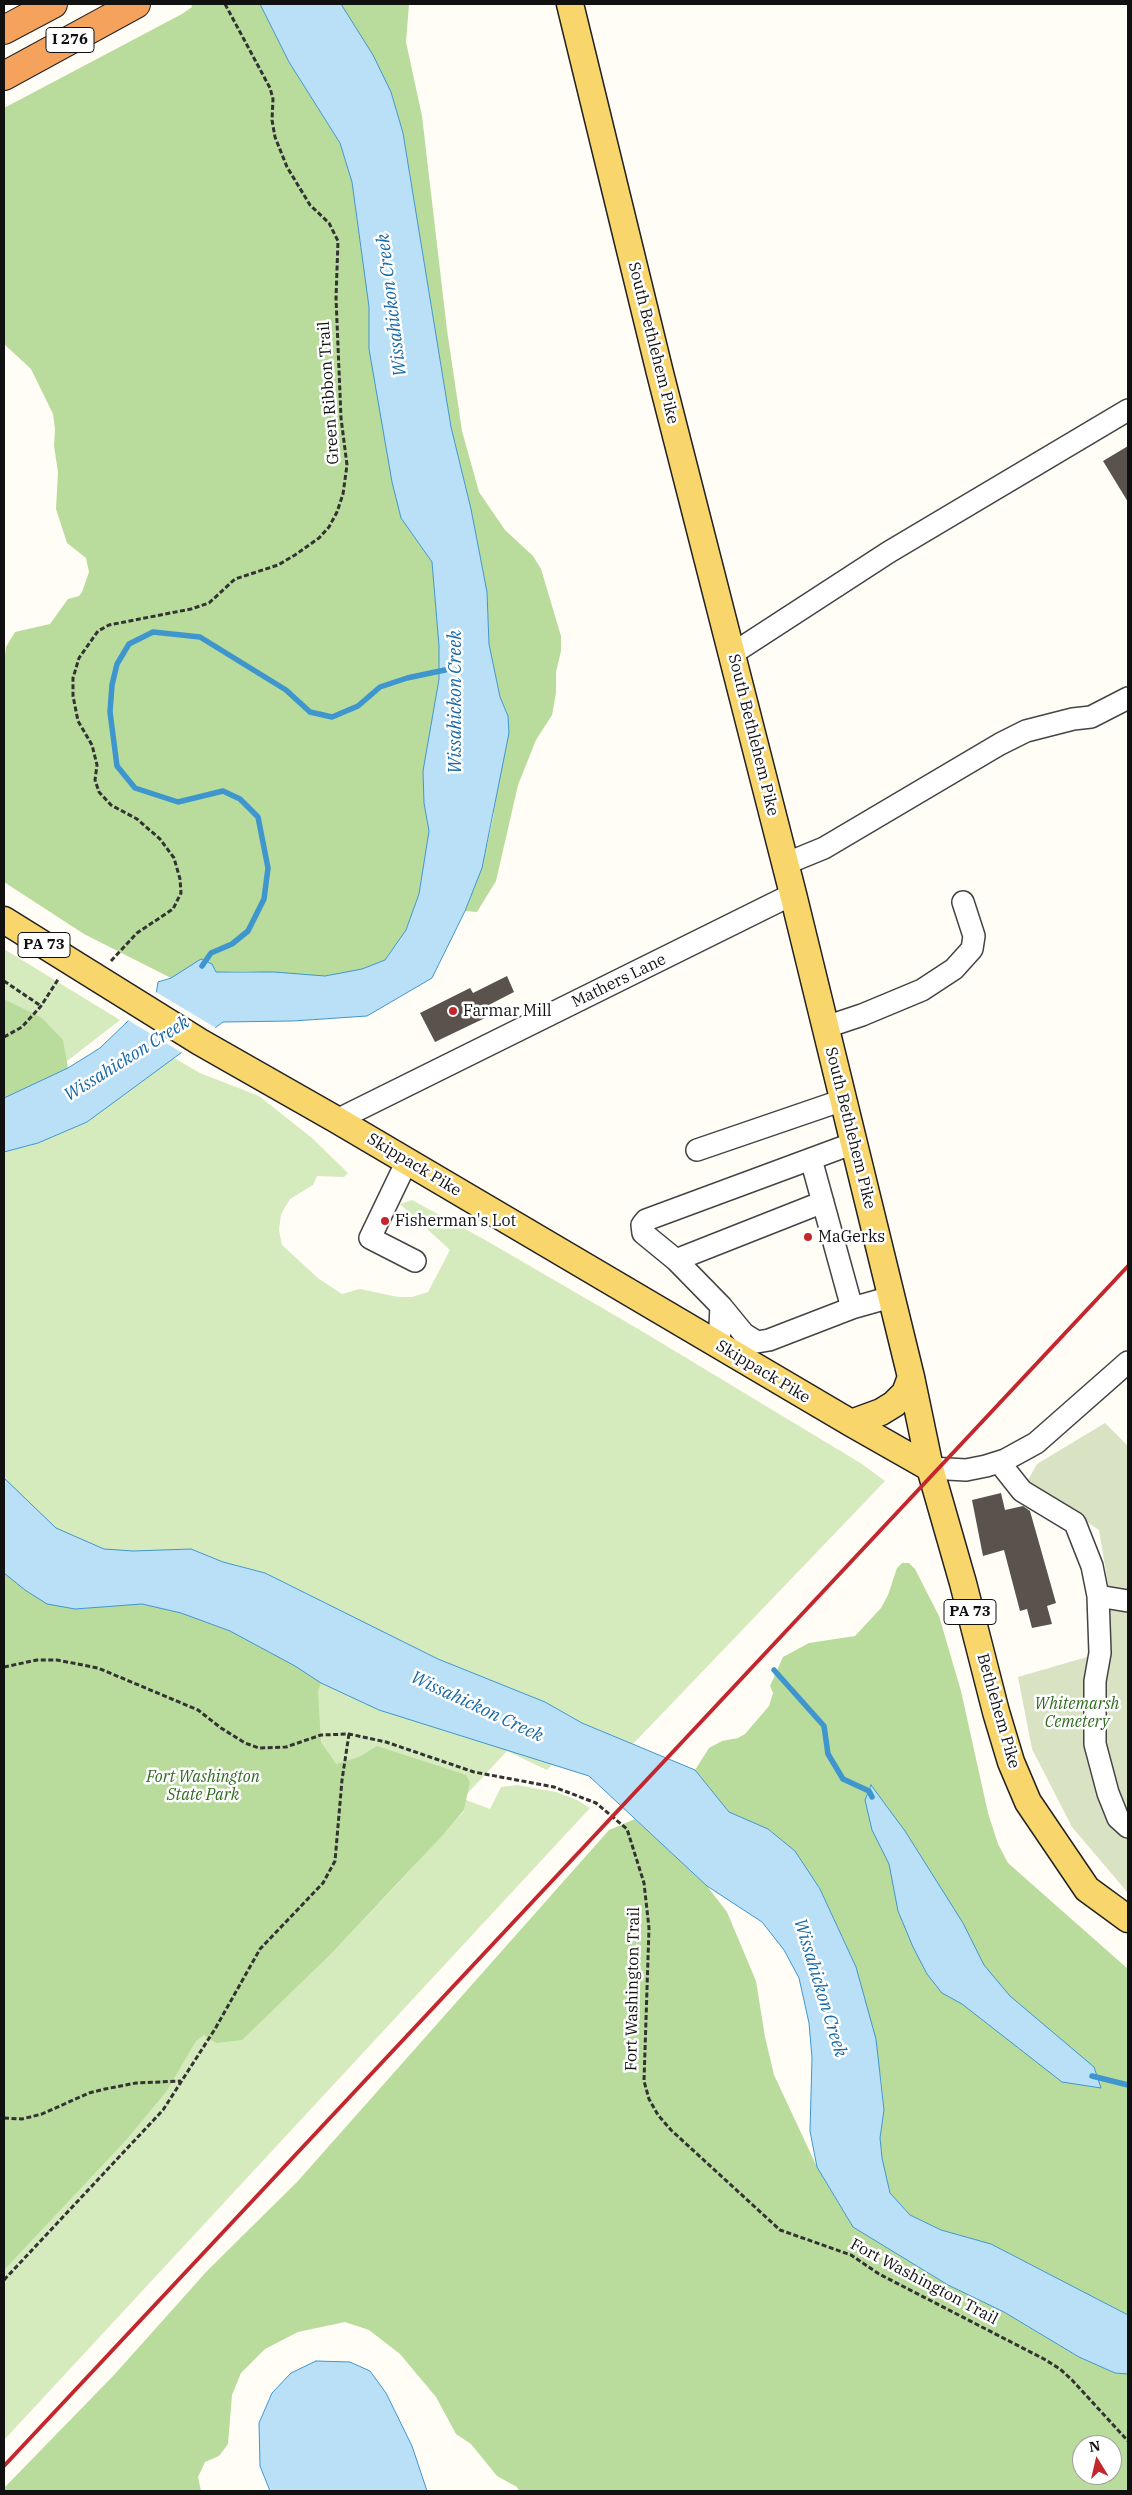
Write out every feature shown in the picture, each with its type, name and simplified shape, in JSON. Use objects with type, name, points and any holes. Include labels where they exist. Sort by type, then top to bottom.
[{"type":"highway","name":"I 276","points":[[4,30],[53,4]]},
{"type":"highway","name":"I 276","points":[[4,76],[136,4]]},
{"type":"main road","name":"South Bethlehem Pike","points":[[570,4],[658,364],[826,1027],[911,1377],[930,1468]]},
{"type":"main road","name":"Skippack Pike","points":[[4,920],[200,1042],[338,1120],[719,1346],[930,1468]]},
{"type":"main road","points":[[850,1423],[881,1412],[894,1404],[905,1393],[911,1377]]},
{"type":"main road","name":"Bethlehem Pike","points":[[930,1468],[963,1583],[996,1712],[1011,1762],[1028,1802],[1086,1889],[1128,1919]]},
{"type":"street","points":[[732,654],[889,552],[1128,410]]},
{"type":"street","points":[[785,864],[824,848],[1000,744],[1026,732],[1073,719],[1091,717],[1128,698]]},
{"type":"street","name":"Mathers Lane","points":[[338,1120],[793,894]]},
{"type":"street","points":[[826,1027],[862,1015],[922,990],[954,969],[972,949],[974,936],[963,902]]},
{"type":"street","points":[[697,1150],[843,1100]]},
{"type":"street","points":[[854,1143],[646,1220],[642,1225],[644,1233],[676,1260],[721,1306],[744,1334],[756,1342],[769,1340],[852,1308],[891,1297]]},
{"type":"street","points":[[811,1159],[852,1308]]},
{"type":"street","points":[[407,1161],[370,1238],[415,1261]]},
{"type":"street","points":[[676,1260],[823,1202]]},
{"type":"street","points":[[719,1346],[721,1306]]},
{"type":"street","points":[[930,1468],[966,1470],[999,1462],[1036,1444],[1128,1362]]},
{"type":"street","points":[[999,1462],[1022,1491],[1075,1523],[1092,1566],[1098,1596],[1100,1653],[1094,1681],[1095,1744],[1108,1793],[1118,1818],[1128,1827]]},
{"type":"street","points":[[1098,1596],[1128,1601]]},
{"type":"path","name":"Green Ribbon Trail","points":[[110,961],[137,934],[174,909],[181,893],[180,879],[174,858],[160,839],[137,820],[104,800],[99,792],[96,780],[97,765],[92,746],[78,721],[72,696],[73,678],[79,658],[98,631],[109,625],[191,610],[209,602],[235,579],[278,565],[303,549],[329,527],[337,512],[347,465],[340,398],[336,298],[338,241],[329,223],[310,205],[287,167],[275,137],[272,120],[273,99],[270,88],[225,4]]},
{"type":"path","points":[[4,1037],[22,1027],[41,1006],[61,975]]},
{"type":"path","points":[[4,982],[41,1006]]},
{"type":"path","name":"Fort Washington Trail","points":[[4,1667],[37,1660],[57,1660],[98,1668],[198,1710],[245,1743],[259,1748],[273,1749],[286,1747],[321,1735],[349,1734],[386,1742],[474,1772],[536,1782],[572,1793],[596,1803],[627,1829],[644,1883],[647,1903],[649,1970],[644,2081],[649,2098],[658,2115],[671,2130],[780,2230],[851,2255],[879,2274],[1044,2359],[1060,2369],[1072,2380],[1128,2441]]},
{"type":"path","points":[[4,2280],[153,2122],[215,2029],[260,1948],[322,1883],[335,1860],[342,1780],[349,1734]]},
{"type":"path","points":[[4,2118],[22,2119],[42,2114],[89,2093],[106,2089],[136,2083],[182,2081]]},
{"type":"green space","points":[[191,4],[260,4],[289,62],[340,143],[352,182],[369,307],[369,349],[401,518],[432,562],[439,646],[439,679],[423,771],[424,803],[429,831],[419,894],[406,930],[385,960],[362,969],[325,976],[244,971],[216,972],[171,978],[84,934],[4,882],[4,664],[6,647],[15,632],[50,624],[68,599],[79,596],[82,592],[89,572],[86,558],[67,543],[56,509],[58,472],[54,446],[55,429],[53,414],[31,369],[4,344],[4,108],[182,14],[192,7]]},
{"type":"green space","points":[[341,4],[409,4],[406,42],[422,116],[447,330],[462,431],[479,492],[505,530],[533,556],[541,569],[561,636],[561,651],[556,672],[556,693],[552,715],[536,740],[518,785],[496,881],[477,912],[465,911],[482,868],[493,818],[508,716],[500,697],[489,644],[487,592],[471,509],[451,427],[403,133],[391,92]]},
{"type":"green space","points":[[4,949],[120,1020],[4,1110]]},
{"type":"green space","points":[[4,999],[42,1018],[63,1040],[68,1068],[4,1098]]},
{"type":"green space","points":[[174,1058],[200,1073],[259,1096],[312,1138],[348,1173],[344,1177],[317,1176],[313,1185],[290,1199],[281,1214],[279,1230],[282,1245],[319,1279],[342,1294],[360,1289],[398,1297],[412,1297],[428,1292],[450,1250],[400,1204],[412,1200],[487,1241],[640,1330],[862,1464],[885,1481],[633,1744],[582,1723],[545,1702],[438,1659],[265,1573],[223,1562],[191,1549],[580,1736],[547,1770],[507,1751],[238,2040],[242,2039],[332,1953],[464,1811],[466,1800],[490,1809],[501,1787],[517,1785],[556,1792],[577,1800],[590,1808],[4,2440],[4,1152],[38,1143],[87,1122]]},
{"type":"green space","name":"Whitemarsh Cemetery","points":[[1105,1423],[1128,1446],[1128,1893],[1072,1827],[1032,1749],[1018,1677],[1111,1650],[1108,1584],[1099,1530],[1027,1482],[1037,1464]]},
{"type":"green space","points":[[902,1563],[909,1563],[915,1569],[939,1616],[961,1691],[988,1813],[998,1844],[1008,1863],[1128,1969],[1128,2315],[991,2244],[941,2230],[910,2215],[890,2193],[882,2158],[880,2138],[884,2110],[881,2078],[856,1967],[820,1889],[795,1851],[768,1829],[729,1812],[695,1770],[709,1748],[722,1741],[738,1738],[745,1734],[769,1706],[773,1693],[770,1686],[783,1657],[809,1643],[855,1636],[881,1608],[888,1595],[897,1568]]},
{"type":"green space","name":"Fort Washington State Park","points":[[4,1573],[25,1590],[75,1609],[142,1604],[181,1613],[230,1631],[295,1666],[321,1683],[318,1691],[321,1742],[336,1764],[359,1757],[377,1746],[466,1775],[470,1782],[464,1810],[442,1836],[332,1953],[242,2040],[216,2043],[204,2035],[196,2041],[166,2092],[126,2140],[4,2270]]},
{"type":"green space","points":[[635,1819],[707,1886],[727,1912],[756,1981],[765,2037],[774,2075],[817,2167],[853,2227],[948,2285],[1004,2312],[1079,2357],[1115,2373],[1128,2374],[1128,2491],[519,2491],[517,2487],[497,2476],[471,2444],[456,2434],[436,2397],[400,2354],[369,2330],[345,2322],[298,2332],[265,2349],[241,2373],[232,2395],[228,2444],[219,2456],[205,2462],[198,2477],[201,2491],[4,2491],[4,2488],[114,2375],[207,2271],[297,2182],[609,1830]]},
{"type":"water","name":"Wissahickon Creek","points":[[260,4],[341,4],[373,55],[391,92],[403,133],[451,427],[471,509],[487,592],[489,644],[500,697],[508,716],[509,733],[482,868],[465,911],[432,978],[367,1016],[293,1021],[223,1022],[87,1122],[38,1143],[4,1152],[4,1098],[68,1068],[100,1048],[156,994],[158,982],[171,978],[201,959],[212,964],[216,972],[274,972],[325,976],[362,969],[385,960],[406,930],[419,894],[429,831],[424,803],[423,771],[439,679],[439,646],[432,562],[401,518],[392,482],[369,349],[369,307],[352,182],[340,143],[289,62]]},
{"type":"water","name":"Wissahickon Creek","points":[[4,1478],[56,1528],[104,1549],[133,1551],[191,1549],[223,1562],[265,1573],[438,1659],[545,1702],[582,1723],[695,1770],[729,1812],[768,1829],[795,1851],[820,1889],[856,1967],[876,2039],[884,2110],[880,2138],[882,2158],[890,2193],[910,2215],[941,2230],[991,2244],[1128,2315],[1128,2374],[1115,2373],[1079,2357],[1004,2312],[948,2285],[853,2227],[817,2167],[810,2131],[812,2058],[809,2023],[799,1978],[784,1950],[762,1922],[707,1886],[589,1776],[379,1710],[321,1683],[295,1666],[230,1631],[181,1613],[142,1604],[75,1609],[47,1604],[25,1590],[4,1573]]},
{"type":"water","points":[[871,1785],[905,1831],[963,1923],[984,1965],[1010,1996],[1094,2067],[1101,2088],[1062,2082],[962,2004],[942,1993],[927,1974],[898,1911],[889,1864],[872,1830],[865,1800]]},
{"type":"water","points":[[316,2361],[350,2362],[370,2371],[386,2393],[412,2446],[427,2491],[270,2491],[260,2466],[259,2423],[272,2393],[291,2373]]},
{"type":"pier","points":[[156,992],[216,1028],[184,1054],[126,1019]]},
{"type":"building","points":[[1128,446],[1128,502],[1103,461]]},
{"type":"building","name":"Farmar Mill","points":[[507,976],[514,992],[481,1009],[485,1018],[435,1042],[420,1013],[470,988],[473,993]]},
{"type":"building","points":[[1001,1493],[1005,1510],[1023,1506],[1030,1511],[1056,1603],[1047,1606],[1052,1624],[1032,1628],[1027,1609],[1020,1611],[1004,1550],[983,1556],[972,1500]]},
{"type":"waterway","name":"Wissahickon Creek","points":[[202,966],[211,953],[232,944],[248,931],[264,899],[268,868],[258,817],[240,799],[223,791],[178,802],[135,788],[117,766],[110,712],[112,685],[117,664],[129,644],[153,632],[200,637],[286,690],[310,712],[332,717],[358,706],[380,687],[407,678],[445,670]]},
{"type":"waterway","points":[[774,1670],[824,1726],[828,1754],[843,1779],[869,1791],[872,1797]]},
{"type":"waterway","points":[[1092,2076],[1128,2085]]},
{"type":"railway","points":[[4,2466],[1128,1266]]},
{"type":"place","name":"Farmar Mill","points":[[453,1011]]},
{"type":"place","name":"Fisherman's Lot","points":[[385,1221]]},
{"type":"place","name":"MaGerks","points":[[808,1237]]}]
